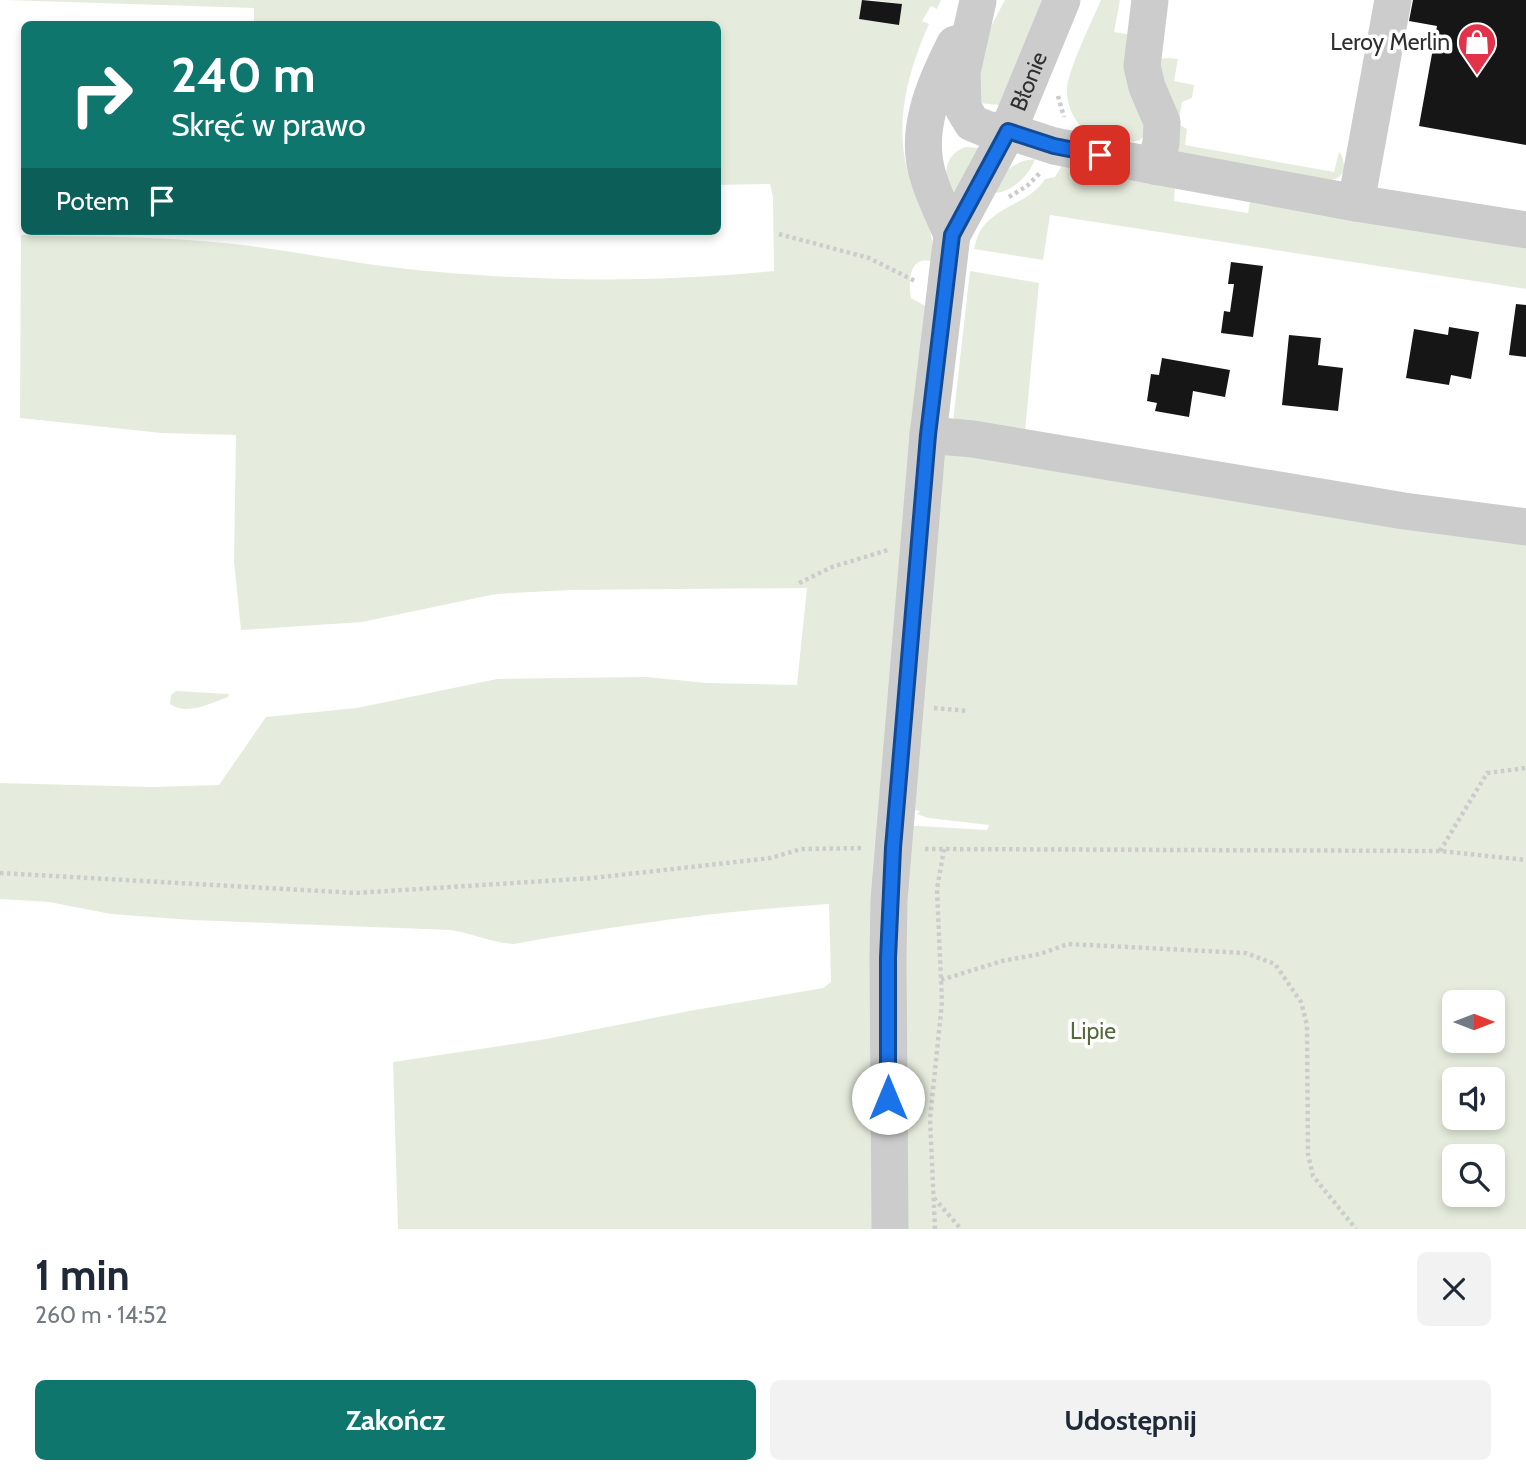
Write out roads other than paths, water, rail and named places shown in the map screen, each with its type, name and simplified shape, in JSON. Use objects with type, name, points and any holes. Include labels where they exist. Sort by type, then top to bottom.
[{"type":"street","name":"Błonie","points":[[952,235],[928,177],[923,134],[932,97],[950,53],[977,0]]},
{"type":"street","points":[[977,0],[962,72],[963,108],[972,123],[989,130],[1008,131],[1054,146],[1155,166],[1356,203],[1526,230]]},
{"type":"street","name":"Błonie","points":[[890,1229],[888,958],[893,848],[928,435],[952,235],[1008,131],[1062,0]]},
{"type":"street","points":[[1150,0],[1142,66],[1147,87],[1162,122],[1161,144],[1155,166]]},
{"type":"street","points":[[1356,203],[1392,0]]},
{"type":"street","points":[[928,435],[973,439],[1416,513],[1526,527]]},
{"type":"place","name":"Leroy Merlin","points":[[1477,76]]},
{"type":"park label","name":"Lipie","points":[[1093,1031]]}]
